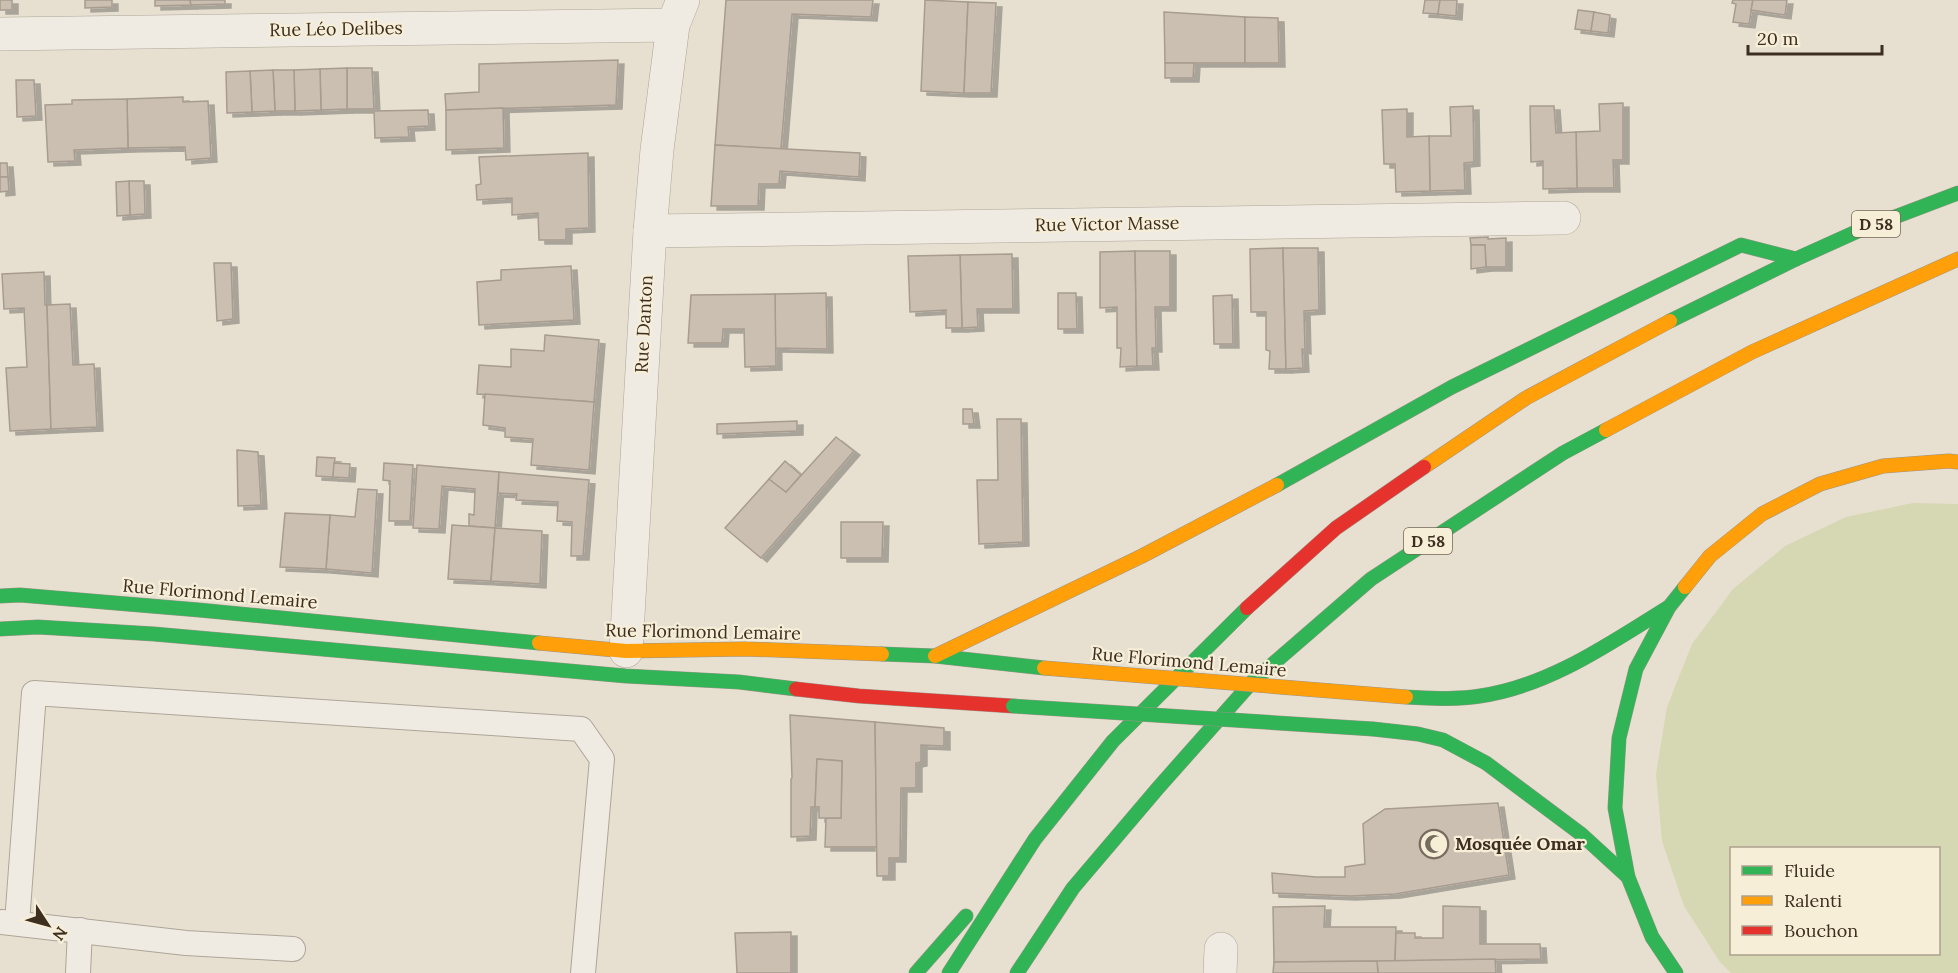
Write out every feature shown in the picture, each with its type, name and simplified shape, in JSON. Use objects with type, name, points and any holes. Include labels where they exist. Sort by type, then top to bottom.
[{"type":"main road","name":"D 58","points":[[949,973],[1035,839],[1113,741],[1231,623],[1336,528],[1526,398],[1690,310],[1797,259],[1858,231],[1958,193]]},
{"type":"main road","points":[[935,656],[1142,556],[1244,503],[1452,387],[1742,245],[1797,259]]},
{"type":"main road","name":"D 58","points":[[1017,973],[1073,888],[1252,682],[1371,579],[1563,453],[1752,352],[1958,259]]},
{"type":"main road","points":[[1676,973],[1652,937],[1628,877],[1616,808],[1619,738],[1636,669],[1669,607],[1710,556],[1762,514],[1820,484],[1883,466],[1958,462]]},
{"type":"main road","name":"Rue Florimond Lemaire","points":[[0,596],[20,595],[199,610],[626,651],[746,649],[935,656],[1044,668],[1444,699],[1482,695],[1532,682],[1603,648],[1669,607]]},
{"type":"main road","points":[[0,629],[38,627],[154,634],[626,676],[739,682],[859,696],[1373,729],[1418,734],[1443,740],[1486,763],[1581,834],[1628,877]]},
{"type":"main road","points":[[916,973],[1035,839]]},
{"type":"street","name":"Rue Léo Delibes","points":[[0,34],[678,12]]},
{"type":"street","name":"Rue Danton","points":[[626,651],[650,231],[657,150],[678,12]]},
{"type":"street","name":"Rue Victor Masse","points":[[650,231],[1564,218]]},
{"type":"lane","points":[[293,949],[186,943],[8,922],[34,693],[581,729],[602,759],[583,973]]},
{"type":"lane","points":[[78,973],[80,930]]},
{"type":"green space","points":[[1913,503],[1958,504],[1958,973],[1731,973],[1720,962],[1684,906],[1662,841],[1656,774],[1667,707],[1692,644],[1733,589],[1785,546],[1846,517]]},
{"type":"building","points":[[0,0],[12,0],[12,10],[0,10]]},
{"type":"building","points":[[85,0],[112,0],[112,7],[85,8]]},
{"type":"building","points":[[155,0],[190,0],[191,5],[155,6]]},
{"type":"building","points":[[190,0],[225,0],[225,4],[191,5]]},
{"type":"building","points":[[726,0],[873,0],[871,17],[792,14],[781,149],[715,145]]},
{"type":"building","points":[[925,0],[968,2],[964,93],[921,91]]},
{"type":"building","points":[[1425,0],[1440,0],[1438,14],[1423,13]]},
{"type":"building","points":[[1440,0],[1457,0],[1456,16],[1438,14]]},
{"type":"building","points":[[1733,0],[1753,0],[1749,24],[1733,22],[1736,4],[1732,3]]},
{"type":"building","points":[[1753,0],[1787,0],[1785,15],[1751,10]]},
{"type":"building","points":[[968,2],[996,3],[991,93],[964,93]]},
{"type":"building","points":[[1578,10],[1594,12],[1591,31],[1575,29]]},
{"type":"building","points":[[1164,12],[1245,17],[1245,63],[1165,63]]},
{"type":"building","points":[[1594,12],[1610,15],[1608,33],[1591,31]]},
{"type":"building","points":[[1245,17],[1278,18],[1279,63],[1245,63]]},
{"type":"building","points":[[618,60],[616,105],[446,110],[445,94],[479,92],[479,64]]},
{"type":"building","points":[[1165,63],[1194,63],[1193,78],[1165,78]]},
{"type":"building","points":[[347,68],[372,68],[374,109],[347,109]]},
{"type":"building","points":[[347,68],[347,109],[321,110],[320,69]]},
{"type":"building","points":[[320,69],[321,110],[295,111],[294,70]]},
{"type":"building","points":[[273,70],[294,70],[295,111],[275,111]]},
{"type":"building","points":[[273,70],[275,111],[252,112],[250,71]]},
{"type":"building","points":[[250,71],[252,112],[227,113],[226,72]]},
{"type":"building","points":[[16,80],[34,80],[36,116],[17,117]]},
{"type":"building","points":[[183,97],[183,102],[208,101],[211,158],[186,160],[185,147],[128,148],[127,99]]},
{"type":"building","points":[[127,99],[128,148],[74,150],[75,161],[48,162],[45,105],[72,104],[72,100]]},
{"type":"building","points":[[1623,103],[1623,160],[1613,160],[1614,188],[1577,188],[1576,132],[1600,131],[1599,104]]},
{"type":"building","points":[[1473,106],[1474,162],[1464,163],[1465,190],[1430,191],[1429,136],[1451,136],[1450,107]]},
{"type":"building","points":[[1530,106],[1554,106],[1556,133],[1576,132],[1577,188],[1543,189],[1543,161],[1531,162]]},
{"type":"building","points":[[503,108],[504,148],[446,150],[446,110]]},
{"type":"building","points":[[1407,109],[1407,137],[1429,136],[1430,191],[1396,192],[1395,164],[1384,164],[1382,110]]},
{"type":"building","points":[[428,110],[429,126],[408,127],[409,137],[375,138],[374,111]]},
{"type":"building","points":[[715,145],[860,153],[859,177],[780,171],[779,184],[759,184],[758,206],[711,206]]},
{"type":"building","points":[[588,153],[589,228],[566,229],[566,240],[539,240],[538,213],[512,215],[512,198],[477,200],[476,185],[481,184],[479,157]]},
{"type":"building","points":[[0,163],[7,163],[8,177],[0,177]]},
{"type":"building","points":[[0,177],[8,177],[9,191],[0,192]]},
{"type":"building","points":[[129,181],[144,181],[145,214],[130,215]]},
{"type":"building","points":[[129,181],[130,215],[117,216],[116,182]]},
{"type":"building","points":[[1488,237],[1488,239],[1506,238],[1506,267],[1486,267],[1485,245],[1471,245],[1470,238]]},
{"type":"building","points":[[1471,245],[1485,245],[1486,267],[1471,269]]},
{"type":"building","points":[[1283,248],[1286,369],[1269,369],[1270,351],[1266,350],[1266,312],[1251,312],[1250,249]]},
{"type":"building","points":[[1283,248],[1318,248],[1319,310],[1304,311],[1303,368],[1286,369]]},
{"type":"building","points":[[1135,251],[1137,366],[1120,367],[1121,348],[1117,348],[1117,307],[1100,308],[1100,252]]},
{"type":"building","points":[[1135,251],[1170,251],[1170,307],[1155,307],[1156,348],[1152,348],[1153,366],[1137,366]]},
{"type":"building","points":[[1012,254],[1013,309],[977,309],[978,327],[962,328],[960,255]]},
{"type":"building","points":[[960,255],[962,328],[946,328],[946,310],[910,312],[908,256]]},
{"type":"building","points":[[214,263],[231,263],[233,319],[217,321]]},
{"type":"building","points":[[571,266],[574,320],[479,325],[477,282],[501,280],[501,270]]},
{"type":"building","points":[[44,272],[51,429],[10,431],[6,368],[27,367],[24,308],[4,309],[2,274]]},
{"type":"building","points":[[826,293],[827,349],[775,348],[775,294]]},
{"type":"building","points":[[1058,293],[1076,293],[1077,329],[1058,329]]},
{"type":"building","points":[[775,294],[776,366],[745,367],[744,329],[723,329],[722,343],[688,343],[691,295]]},
{"type":"building","points":[[1232,295],[1233,344],[1214,344],[1213,296]]},
{"type":"building","points":[[70,304],[73,365],[94,364],[97,427],[51,429],[47,305]]},
{"type":"building","points":[[545,335],[599,340],[594,402],[477,394],[479,365],[511,367],[511,349],[544,351]]},
{"type":"building","points":[[485,394],[594,402],[589,470],[531,465],[533,439],[505,437],[505,428],[483,425]]},
{"type":"building","points":[[963,409],[972,409],[974,424],[963,424]]},
{"type":"building","points":[[997,419],[1021,419],[1023,542],[979,544],[977,480],[998,480]]},
{"type":"building","points":[[797,421],[797,431],[717,434],[717,424]]},
{"type":"building","points":[[836,437],[854,451],[761,558],[725,528],[769,479],[786,492]]},
{"type":"building","points":[[237,450],[258,452],[261,505],[238,506]]},
{"type":"building","points":[[317,457],[335,458],[333,477],[316,476]]},
{"type":"building","points":[[785,461],[801,475],[786,492],[769,479]]},
{"type":"building","points":[[334,463],[350,464],[349,478],[333,477]]},
{"type":"building","points":[[384,463],[413,465],[410,521],[389,521],[390,481],[383,480]]},
{"type":"building","points":[[417,465],[499,472],[495,528],[469,526],[469,514],[474,515],[475,489],[442,486],[439,529],[413,528]]},
{"type":"building","points":[[499,472],[589,480],[583,556],[571,556],[572,522],[557,521],[558,502],[516,500],[517,494],[498,493]]},
{"type":"building","points":[[358,489],[377,490],[372,573],[326,569],[330,515],[355,517]]},
{"type":"building","points":[[285,513],[330,515],[326,569],[280,567]]},
{"type":"building","points":[[841,522],[883,522],[882,558],[841,558]]},
{"type":"building","points":[[452,525],[495,528],[491,581],[448,579]]},
{"type":"building","points":[[495,528],[542,531],[540,584],[491,581]]},
{"type":"building","points":[[790,715],[875,722],[877,847],[825,847],[826,818],[841,818],[842,761],[817,759],[815,807],[811,807],[810,836],[791,837]]},
{"type":"building","points":[[875,722],[944,728],[944,746],[921,745],[921,762],[916,763],[916,788],[901,788],[900,858],[889,858],[889,876],[877,876]]},
{"type":"building","points":[[817,759],[842,761],[841,818],[819,818],[819,807],[815,807]]},
{"type":"building","name":"Mosquée Omar","points":[[1498,803],[1509,875],[1395,894],[1350,896],[1273,893],[1272,873],[1345,877],[1345,867],[1365,864],[1363,824],[1385,809]]},
{"type":"building","points":[[1325,906],[1324,927],[1396,927],[1395,961],[1274,962],[1273,907]]},
{"type":"building","points":[[1443,906],[1480,907],[1480,944],[1540,944],[1541,959],[1395,961],[1396,933],[1415,933],[1415,938],[1443,938]]},
{"type":"building","points":[[791,932],[791,973],[737,973],[735,933]]},
{"type":"building","points":[[1495,959],[1496,973],[1378,973],[1377,961]]},
{"type":"building","points":[[1377,961],[1378,973],[1273,973],[1274,962]]},
{"type":"traffic: fast","points":[[1670,321],[1858,231],[1958,193]]},
{"type":"traffic: fast","points":[[1277,485],[1452,387],[1741,245],[1796,259]]},
{"type":"traffic: fast","points":[[1017,973],[1073,888],[1252,682],[1371,579],[1563,453],[1606,430]]},
{"type":"traffic: fast","points":[[1676,973],[1652,937],[1628,877],[1615,808],[1619,738],[1636,669],[1669,607],[1685,587]]},
{"type":"traffic: fast","points":[[0,596],[20,595],[199,610],[539,643]]},
{"type":"traffic: fast","points":[[949,973],[1035,839],[1113,741],[1247,608]]},
{"type":"traffic: fast","points":[[1406,697],[1471,697],[1505,691],[1530,683],[1578,662],[1667,608]]},
{"type":"traffic: fast","points":[[0,629],[38,627],[154,634],[626,676],[739,682],[796,689]]},
{"type":"traffic: fast","points":[[882,654],[935,656],[1044,668]]},
{"type":"traffic: fast","points":[[1013,706],[1373,729]]},
{"type":"traffic: fast","points":[[1373,729],[1418,734],[1443,740],[1486,763],[1581,834],[1628,877]]},
{"type":"traffic: fast","points":[[916,973],[966,916]]},
{"type":"traffic: slow","points":[[1606,430],[1752,352],[1958,259]]},
{"type":"traffic: slow","points":[[1424,467],[1526,398],[1670,321]]},
{"type":"traffic: slow","points":[[1685,587],[1710,556],[1762,514],[1820,484],[1883,466],[1958,462]]},
{"type":"traffic: slow","points":[[935,656],[1142,556],[1277,485]]},
{"type":"traffic: slow","points":[[539,643],[626,651],[746,649],[882,654]]},
{"type":"traffic: slow","points":[[1044,668],[1406,697]]},
{"type":"traffic: jam","points":[[1247,608],[1336,528],[1424,467]]},
{"type":"traffic: jam","points":[[796,689],[859,696],[1013,706]]},
{"type":"place","name":"Mosquée Omar","points":[[1434,844]]}]
